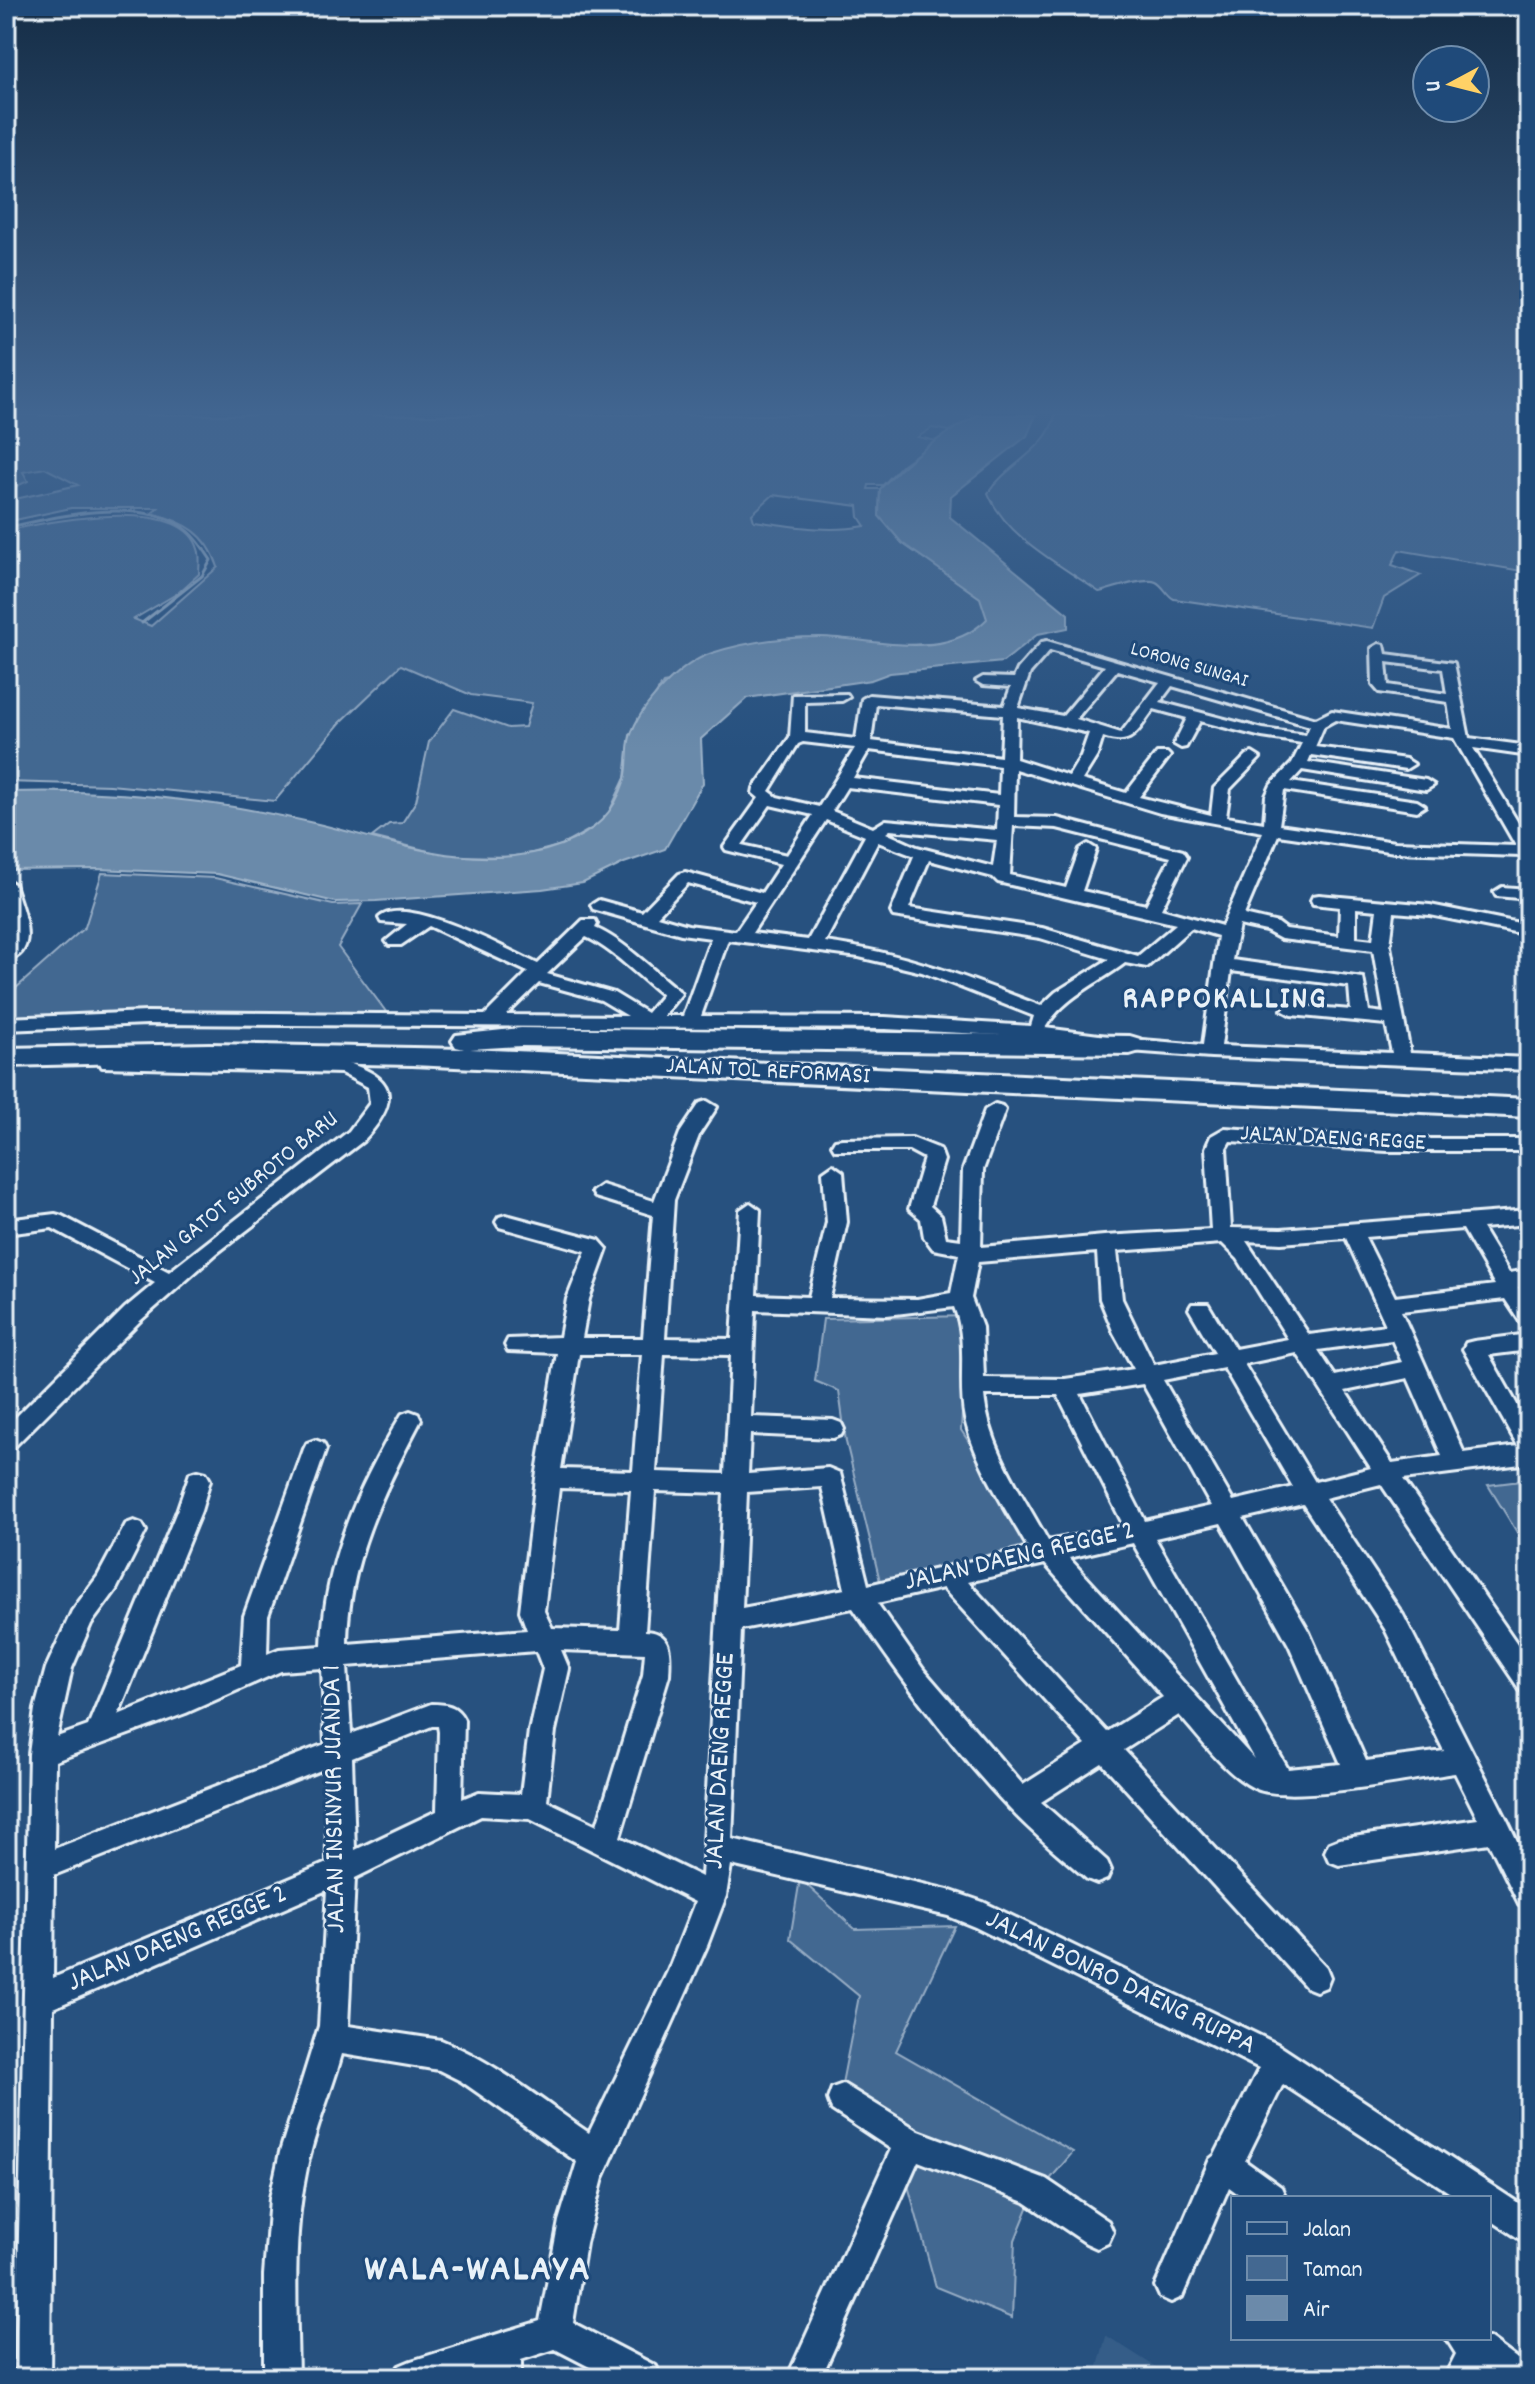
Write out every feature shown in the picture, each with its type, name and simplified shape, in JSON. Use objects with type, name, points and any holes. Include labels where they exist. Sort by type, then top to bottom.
[{"type":"highway","name":"JALAN TOL REFORMASI","points":[[6,1040],[184,1036],[588,1045],[1254,1080],[1529,1090]]},
{"type":"highway","points":[[452,1042],[521,1037],[1130,1045]]},
{"type":"highway","name":"JALAN TOL REFORMASI","points":[[6,1059],[191,1053],[441,1057],[1266,1099],[1529,1108]]},
{"type":"street","name":"LORONG SUNGAI","points":[[1020,683],[1023,672],[1050,644],[1318,724]]},
{"type":"street","points":[[1454,699],[1384,689],[1380,685],[1380,652],[1449,666],[1460,738],[1528,853]]},
{"type":"street","points":[[1067,721],[1114,665]]},
{"type":"street","points":[[740,938],[821,812],[844,782],[863,746],[871,698],[1010,711],[1067,721],[1123,738],[1169,680]]},
{"type":"street","points":[[983,681],[1020,683],[1010,711],[1004,858],[999,874]]},
{"type":"street","points":[[842,697],[798,698],[797,737],[761,793],[821,812],[923,854],[999,874],[1004,879],[1188,922],[1272,927],[1281,934],[1381,946]]},
{"type":"street","points":[[1151,704],[1310,745],[1406,764]]},
{"type":"street","points":[[1211,1051],[1221,964],[1230,926],[1267,849],[1273,829],[1274,796],[1279,785],[1299,765],[1318,724],[1332,715],[1529,751]]},
{"type":"street","points":[[1181,744],[1195,717]]},
{"type":"street","points":[[1074,780],[1089,756],[1097,732]]},
{"type":"street","points":[[797,737],[1008,762],[1130,799],[1218,821],[1395,847],[1528,853]]},
{"type":"street","points":[[1130,799],[1162,756]]},
{"type":"street","points":[[1218,821],[1222,788],[1252,758]]},
{"type":"street","points":[[1299,765],[1426,785]]},
{"type":"street","points":[[844,782],[1006,801]]},
{"type":"street","points":[[1279,785],[1417,806]]},
{"type":"street","points":[[770,798],[766,799],[732,847],[791,861]]},
{"type":"street","points":[[814,946],[873,836],[892,823],[1005,829],[1057,823],[1179,855],[1151,911]]},
{"type":"street","points":[[1072,895],[1088,849]]},
{"type":"street","points":[[923,854],[899,912],[1042,933],[1141,963],[1188,922]]},
{"type":"street","points":[[645,919],[685,877],[765,899]]},
{"type":"street","points":[[6,884],[20,935],[19,943],[6,956]]},
{"type":"street","points":[[1502,892],[1529,894]]},
{"type":"street","points":[[1319,900],[1439,911],[1529,930]]},
{"type":"street","points":[[1347,943],[1348,904]]},
{"type":"street","points":[[599,905],[645,919],[721,935],[859,952],[928,968],[1042,1013]]},
{"type":"street","points":[[1386,906],[1381,946],[1402,1059]]},
{"type":"street","points":[[387,918],[425,920],[536,974],[617,1000],[634,1008],[647,1020]]},
{"type":"street","points":[[395,941],[425,920]]},
{"type":"street","points":[[491,1019],[586,926],[608,940],[618,952],[672,994],[647,1020]]},
{"type":"street","points":[[691,1020],[721,935]]},
{"type":"street","points":[[1037,1031],[1042,1013],[1122,957]]},
{"type":"street","points":[[1221,964],[1357,982],[1361,1016]]},
{"type":"street","points":[[1291,1010],[1394,1019]]},
{"type":"street","points":[[6,1024],[147,1018],[885,1023],[1037,1031],[1130,1045],[1211,1051],[1529,1064]]},
{"type":"street","name":"JALAN GATOT SUBROTO BARU","points":[[6,1059],[21,1063],[248,1063],[341,1067],[372,1076],[380,1093],[379,1108],[370,1123],[171,1282],[72,1372],[6,1441]]},
{"type":"street","points":[[632,1641],[662,1211],[681,1152],[707,1107]]},
{"type":"street","points":[[995,1110],[973,1170],[971,1252],[960,1298],[971,1321],[976,1418],[985,1443],[1040,1548],[1051,1553],[1077,1586],[1245,1768],[1263,1779],[1281,1782],[1463,1760]]},
{"type":"street","name":"JALAN DAENG REGGE","points":[[1221,1234],[1216,1148],[1225,1134],[1387,1145],[1529,1145]]},
{"type":"street","points":[[842,1145],[916,1144],[933,1154],[934,1160],[919,1209],[931,1216],[934,1237],[940,1244],[971,1252],[1196,1239],[1221,1234],[1281,1236],[1529,1217]]},
{"type":"street","points":[[818,1304],[835,1230],[837,1200],[833,1172]]},
{"type":"street","points":[[602,1192],[662,1211]]},
{"type":"street","name":"JALAN DAENG REGGE","points":[[555,2333],[577,2212],[596,2156],[696,1945],[712,1896],[720,1849],[741,1347],[750,1210]]},
{"type":"street","points":[[6,1227],[55,1221],[171,1282]]},
{"type":"street","points":[[506,1222],[539,1228],[596,1248],[578,1299],[548,1478],[532,1611],[556,1669],[542,1731],[533,1807]]},
{"type":"street","points":[[1469,1222],[1506,1286],[1529,1317]]},
{"type":"street","points":[[1352,1230],[1456,1462]]},
{"type":"street","points":[[1221,1234],[1239,1245],[1386,1473],[1529,1682]]},
{"type":"street","points":[[1104,1243],[1109,1259],[1114,1311],[1300,1640],[1359,1774]]},
{"type":"street","points":[[1388,1305],[1506,1286],[1529,1278]]},
{"type":"street","points":[[745,1302],[935,1305],[960,1298]]},
{"type":"street","points":[[1200,1309],[1309,1493],[1386,1608],[1529,1895]]},
{"type":"street","points":[[974,1386],[1065,1387],[1150,1375],[1303,1344],[1398,1331]]},
{"type":"street","points":[[1529,1342],[1474,1350],[1529,1446]]},
{"type":"street","points":[[516,1345],[741,1347]]},
{"type":"street","points":[[1330,1386],[1415,1368]]},
{"type":"street","points":[[1065,1387],[1138,1530],[1281,1782]]},
{"type":"street","name":"JALAN INSINYUR JUANDA 1","points":[[281,2378],[281,2259],[285,2211],[301,2135],[332,2038],[336,2005],[343,1870],[332,1656],[339,1592],[376,1474],[410,1420]]},
{"type":"street","points":[[738,1425],[833,1429]]},
{"type":"street","points":[[253,1671],[256,1616],[315,1449]]},
{"type":"street","name":"JALAN DAENG REGGE 2","points":[[730,1621],[859,1597],[1386,1473],[1529,1454]]},
{"type":"street","points":[[548,1478],[735,1484],[828,1477],[832,1480],[859,1597],[914,1677],[1020,1801],[1097,1870]]},
{"type":"street","points":[[98,1733],[189,1511],[198,1480]]},
{"type":"street","points":[[33,2378],[42,1754],[48,1709],[59,1668],[81,1618],[107,1583],[134,1531]]},
{"type":"street","points":[[946,1575],[1316,1977]]},
{"type":"street","points":[[42,1754],[177,1705],[279,1660],[546,1639],[657,1644],[656,1675],[605,1842]]},
{"type":"street","points":[[1020,1801],[1182,1699]]},
{"type":"street","points":[[41,1867],[190,1806],[431,1715],[445,1715],[451,1720],[453,1733],[447,1796],[451,1815]]},
{"type":"street","name":"JALAN DAENG REGGE 2","points":[[39,1999],[343,1870],[479,1804],[533,1807],[712,1896]]},
{"type":"street","points":[[1339,1852],[1497,1829]]},
{"type":"street","name":"JALAN BONRO DAENG RUPPA","points":[[720,1849],[964,1909],[1278,2062],[1483,2196]]},
{"type":"street","points":[[332,2038],[441,2055],[472,2070],[596,2156]]},
{"type":"street","points":[[1171,2286],[1221,2170],[1226,2166],[1278,2062]]},
{"type":"street","points":[[843,2099],[910,2143],[1035,2190],[1097,2232]]},
{"type":"street","points":[[804,2378],[910,2143]]},
{"type":"street","points":[[1226,2166],[1267,2196]]},
{"type":"street","name":"JALAN BONRO DAENG RUPPA","points":[[1491,2201],[1529,2229]]},
{"type":"street","points":[[411,2378],[504,2365],[555,2333],[644,2378]]},
{"type":"street","points":[[1461,2378],[1470,2343],[1515,2378]]},
{"type":"shaded area","points":[[1107,2336],[1173,2378],[1095,2378]]},
{"type":"green space","points":[[29,526],[176,526],[187,532],[199,552],[199,574],[178,593],[134,619],[151,626],[218,567],[208,545],[186,526],[796,526],[837,529],[888,526],[902,543],[981,598],[988,619],[973,633],[949,643],[906,645],[663,683],[630,735],[625,778],[605,821],[562,845],[517,857],[448,856],[372,837],[389,824],[402,823],[416,801],[429,742],[454,709],[508,728],[525,727],[532,703],[471,695],[401,665],[340,723],[275,801],[110,785],[6,782],[6,531]]},
{"type":"green space","points":[[1010,526],[1529,526],[1529,586],[1528,572],[1399,550],[1392,565],[1421,575],[1384,598],[1373,628],[1174,599],[1159,584],[1151,581],[1099,592]]},
{"type":"green space","points":[[102,873],[215,878],[333,905],[362,904],[338,947],[387,1013],[6,1022],[6,997],[85,927]]},
{"type":"green space","points":[[968,1316],[961,1430],[1036,1543],[880,1581],[846,1442],[839,1391],[815,1381],[823,1319]]},
{"type":"green space","points":[[1529,1480],[1529,1552],[1488,1485]]},
{"type":"green space","points":[[800,1879],[855,1929],[955,1926],[896,2051],[1073,2152],[1030,2203],[1015,2240],[1012,2318],[936,2287],[893,2131],[839,2099],[859,1996],[790,1939]]},
{"type":"water","points":[[888,526],[961,526],[1068,614],[1068,628],[1038,634],[1003,662],[890,673],[871,680],[747,698],[701,739],[703,783],[665,849],[624,863],[583,883],[542,889],[335,902],[217,874],[97,869],[6,870],[6,792],[103,793],[214,804],[303,821],[409,847],[470,857],[531,853],[561,845],[593,828],[609,812],[626,774],[628,747],[635,725],[663,687],[700,658],[738,646],[793,638],[930,644],[950,641],[987,619],[980,598],[902,543]]},
{"type":"waterway","points":[[6,528],[14,526]]},
{"type":"waterway","points":[[142,623],[202,576],[211,560],[195,538],[181,526]]},
{"type":"district","name":"RAPPOKALLING","points":[[1225,1001]]},
{"type":"district","name":"WALA-WALAYA","points":[[478,2271]]}]
